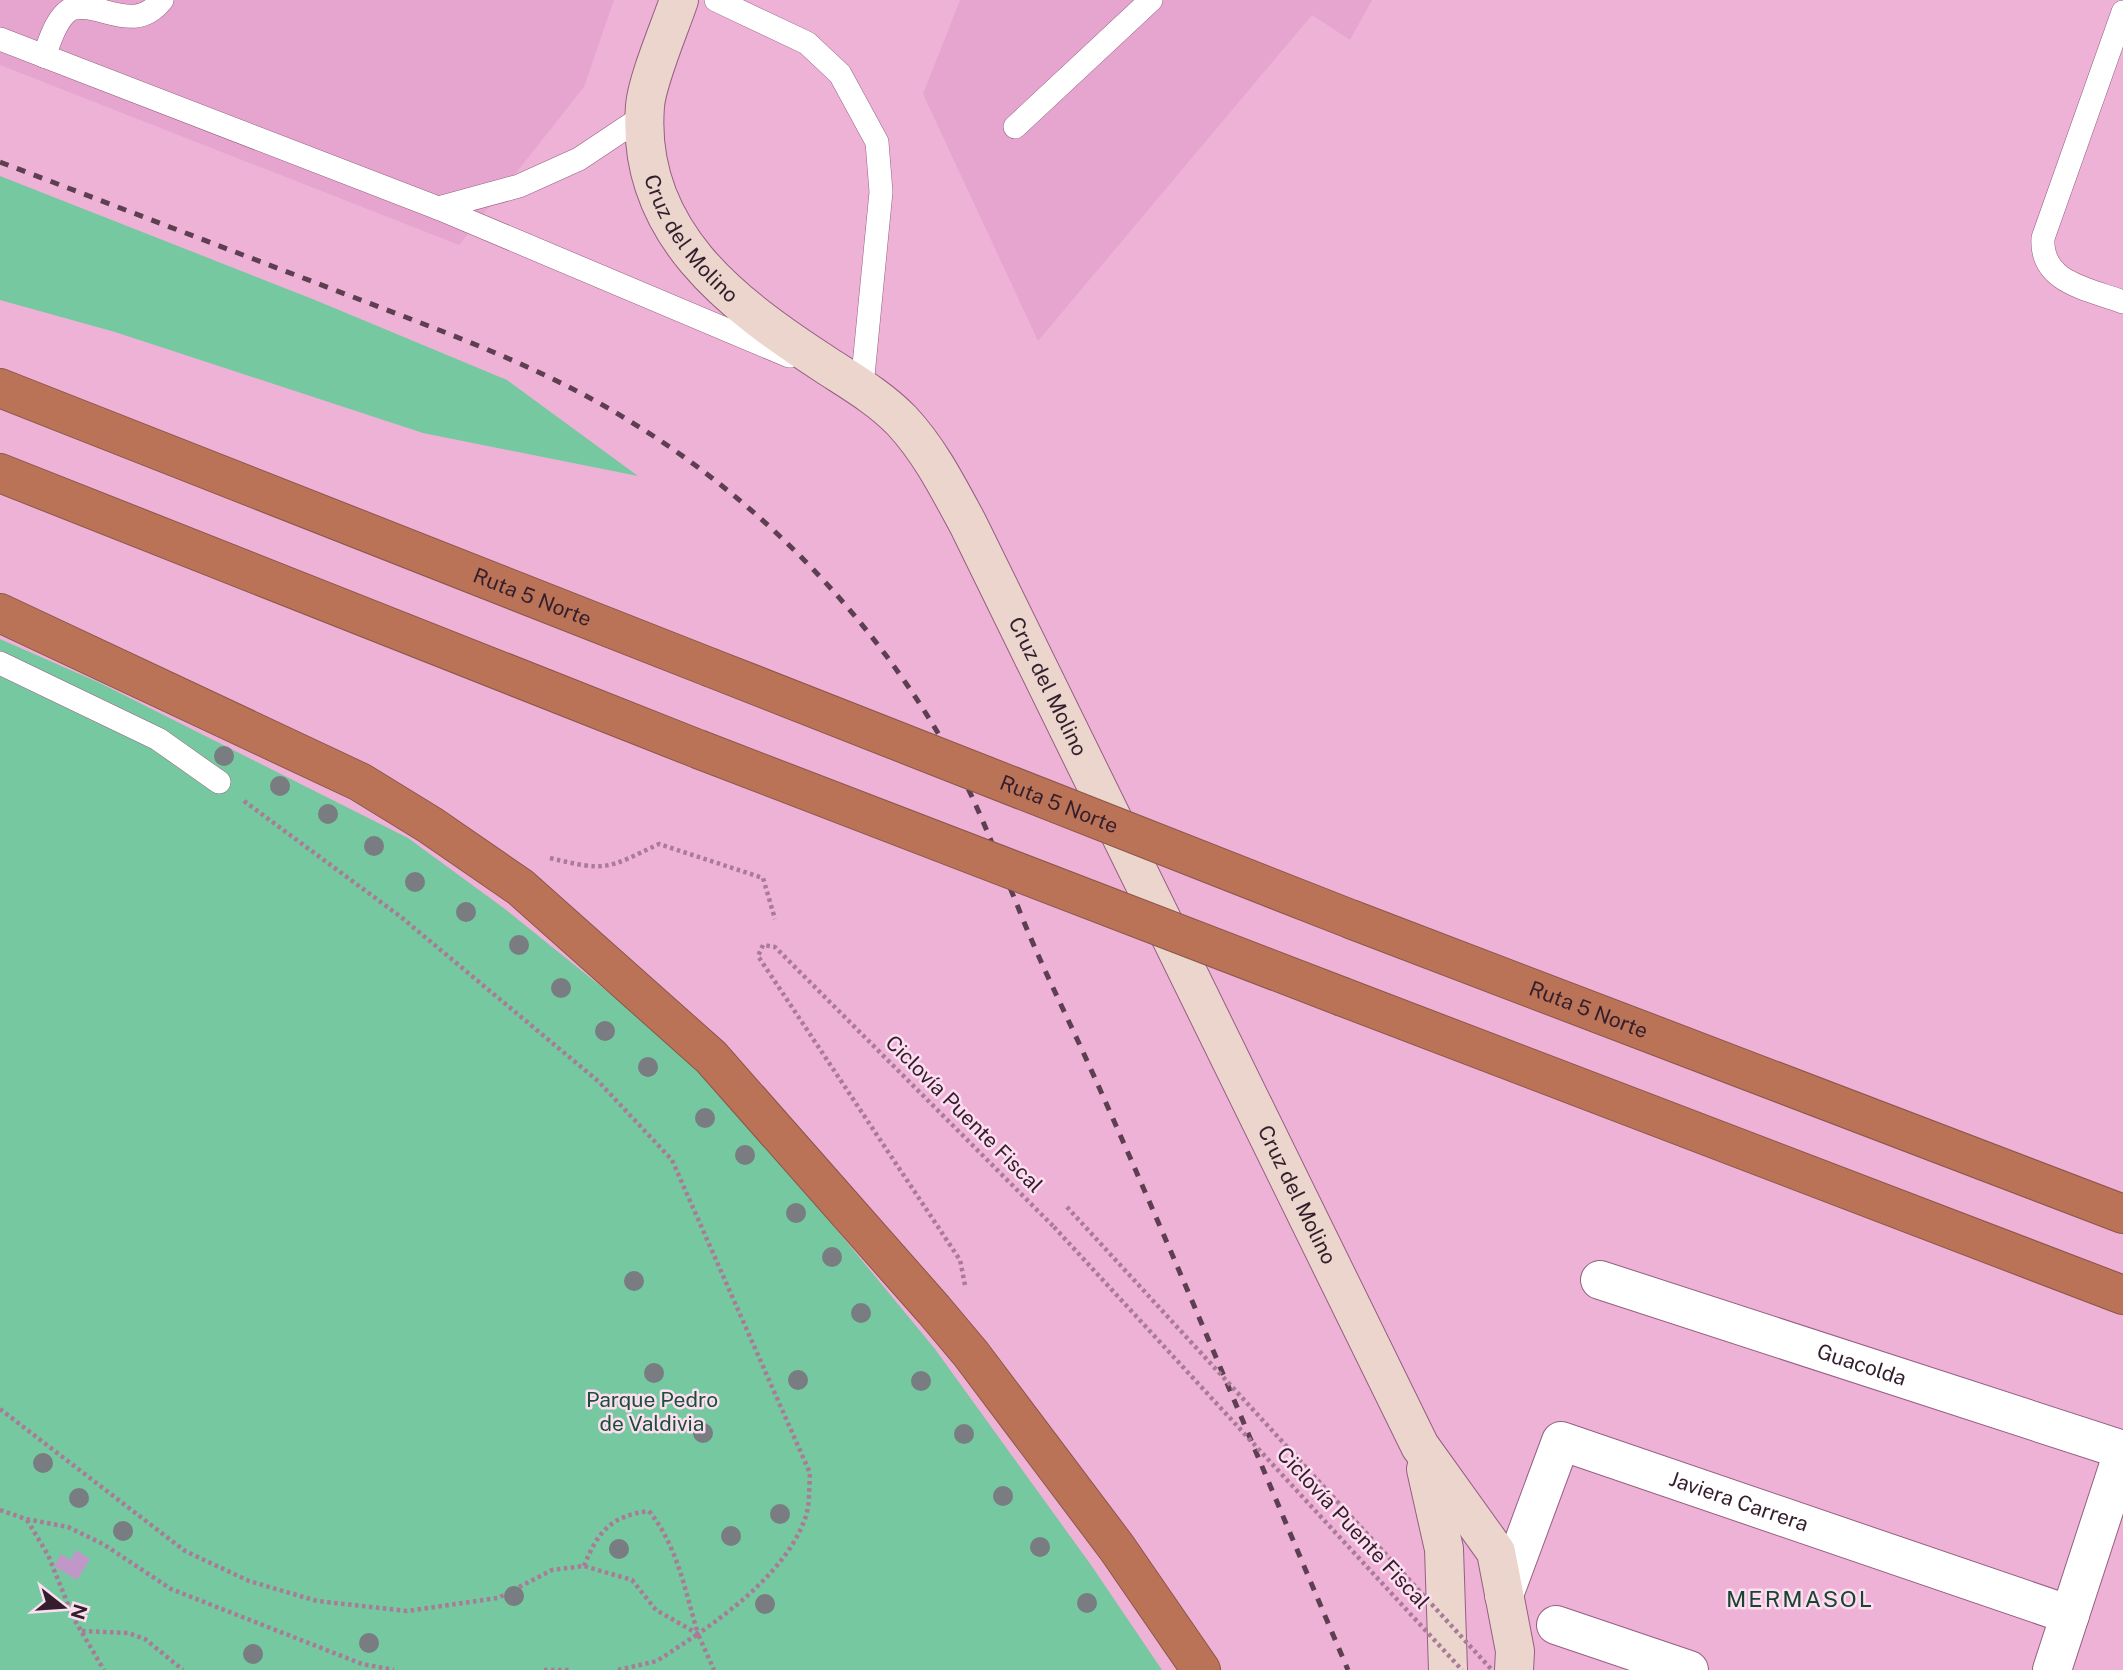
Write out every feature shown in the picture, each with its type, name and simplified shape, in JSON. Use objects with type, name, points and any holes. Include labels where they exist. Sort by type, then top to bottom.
[{"type":"highway","name":"Ruta 5 Norte","points":[[0,388],[1353,920],[2123,1214]]},
{"type":"highway","points":[[0,473],[698,749],[2123,1295]]},
{"type":"highway","points":[[0,613],[360,782],[430,825],[520,887],[711,1057],[945,1323],[1117,1548],[1201,1670]]},
{"type":"street","name":"Cruz del Molino","points":[[679,0],[645,103],[645,142],[652,183],[672,225],[699,267],[748,312],[862,386],[902,421],[937,468],[968,524],[1419,1446],[1496,1552],[1515,1651],[1514,1670]]},
{"type":"street","name":"Guacolda","points":[[1601,1280],[2123,1451]]},
{"type":"street","name":"Javiera Carrera","points":[[1504,1595],[1561,1441],[2070,1615]]},
{"type":"street","name":"Cruz del Molino","points":[[1419,1446],[1444,1549],[1448,1670]]},
{"type":"street","points":[[2052,1670],[2123,1451]]},
{"type":"street","points":[[1556,1625],[1689,1670]]},
{"type":"lane","points":[[44,56],[58,23],[71,8],[90,5],[130,16],[155,9],[162,0]]},
{"type":"lane","points":[[0,39],[438,208],[862,386],[881,192],[877,142],[840,74],[807,43],[716,0]]},
{"type":"lane","points":[[1015,127],[1151,0]]},
{"type":"lane","points":[[2123,12],[2043,238],[2042,249],[2050,270],[2059,277],[2123,302]]},
{"type":"lane","points":[[438,208],[519,186],[579,159],[645,115]]},
{"type":"lane","points":[[0,663],[158,738],[219,782]]},
{"type":"path","points":[[219,782],[401,917],[557,1046],[598,1081],[672,1160],[810,1473],[806,1516],[779,1564],[739,1605],[657,1661],[618,1670]]},
{"type":"path","points":[[539,855],[593,869],[612,866],[659,844],[763,878],[775,919]]},
{"type":"path","name":"Ciclovía Puente Fiscal","points":[[945,1323],[963,1293],[965,1274],[960,1260],[758,956],[763,945],[775,947],[1054,1227],[1462,1670]]},
{"type":"path","points":[[1068,1207],[1492,1670]]},
{"type":"path","points":[[0,1409],[186,1550],[249,1581],[317,1601],[407,1611],[498,1598],[552,1570],[584,1566],[632,1580],[656,1610],[698,1634]]},
{"type":"path","points":[[0,1510],[26,1519],[68,1527],[103,1544],[171,1589],[362,1664],[394,1670]]},
{"type":"path","points":[[584,1566],[595,1538],[625,1515],[649,1511],[666,1533],[675,1553],[698,1634],[713,1670]]},
{"type":"path","points":[[26,1519],[48,1555],[81,1631],[104,1670]]},
{"type":"path","points":[[81,1631],[128,1633],[145,1639],[183,1670]]},
{"type":"path","points":[[544,1670],[570,1670]]},
{"type":"shaded area","points":[[0,0],[614,0],[584,87],[459,245],[0,65]]},
{"type":"shaded area","points":[[960,0],[1372,0],[1350,40],[1312,15],[1038,341],[923,94]]},
{"type":"green space","points":[[0,176],[315,300],[507,380],[638,476],[423,433],[115,332],[0,300]]},
{"type":"green space","name":"Parque Pedro de Valdivia","points":[[0,639],[100,683],[408,838],[505,909],[705,1070],[935,1349],[1091,1565],[1162,1670],[0,1670]]},
{"type":"building","points":[[76,1550],[90,1559],[77,1580],[54,1566],[61,1554],[71,1560]]},
{"type":"railway","points":[[0,162],[459,338],[562,383],[628,420],[680,454],[729,491],[776,532],[820,576],[861,623],[899,673],[933,724],[971,794],[1035,947],[1155,1216],[1348,1670]]},
{"type":"district","name":"MERMASOL","points":[[1800,1599]]}]
